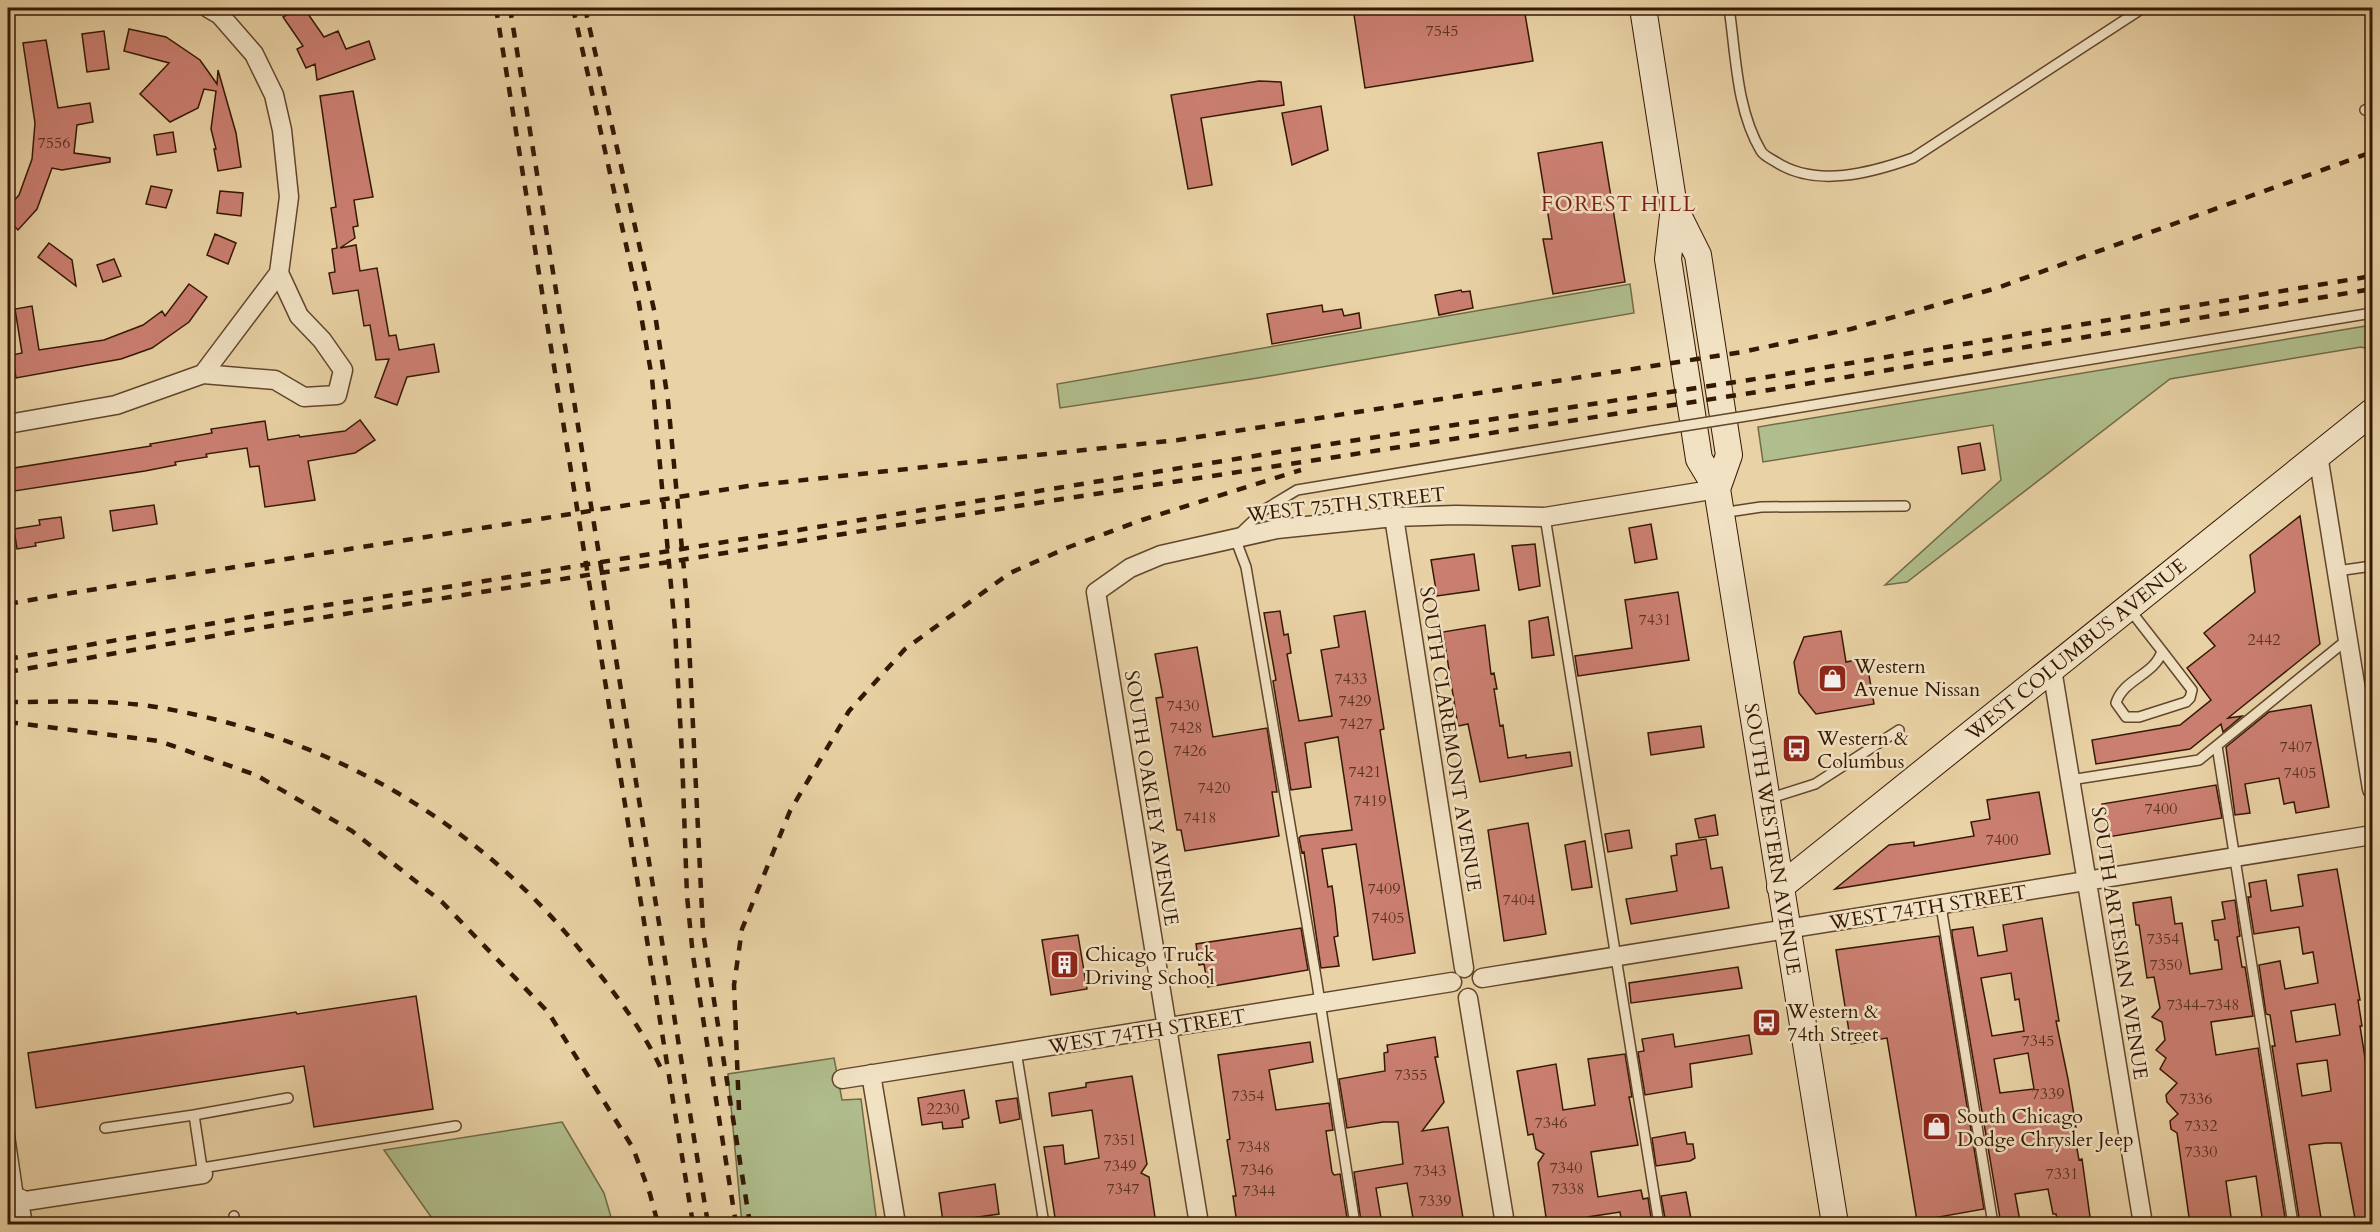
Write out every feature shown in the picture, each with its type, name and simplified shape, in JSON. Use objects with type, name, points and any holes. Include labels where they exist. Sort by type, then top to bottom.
[{"type":"main road","name":"SOUTH WESTERN AVENUE","points":[[1643,8],[1674,207],[1698,255],[1729,454],[1719,501],[1835,1224]]},
{"type":"main road","name":"WEST COLUMBUS AVENUE","points":[[1780,887],[2373,412]]},
{"type":"street","points":[[203,374],[279,273],[289,197],[282,130],[274,95],[254,54],[220,15],[208,8]]},
{"type":"street","points":[[8,424],[116,405],[203,374],[276,380],[304,397],[337,395],[343,370],[322,340],[299,316],[279,273]]},
{"type":"street","points":[[2318,455],[2373,789]]},
{"type":"street","name":"WEST 75TH STREET","points":[[1096,592],[1130,568],[1161,555],[1277,529],[1394,518],[1456,515],[1545,517],[1719,501]]},
{"type":"street","name":"SOUTH CLAREMONT AVENUE","points":[[1394,518],[1464,968]]},
{"type":"street","name":"SOUTH OAKLEY AVENUE","points":[[1096,592],[1199,1224]]},
{"type":"street","name":"SOUTH ARTESIAN AVENUE","points":[[2052,669],[2143,1224]]},
{"type":"street","name":"WEST 74TH STREET","points":[[1482,978],[1941,906],[2373,834]]},
{"type":"street","points":[[1464,968],[1473,968],[1482,978],[1480,992],[1468,998],[1458,995],[1452,982],[1456,973],[1464,968]]},
{"type":"street","name":"WEST 74TH STREET","points":[[842,1079],[1452,982]]},
{"type":"street","points":[[1468,998],[1505,1224]]},
{"type":"street","points":[[872,1074],[896,1224]]},
{"type":"street","points":[[16,1210],[203,1174]]},
{"type":"lane","points":[[1729,8],[1743,107],[1762,153],[1789,171],[1827,177],[1877,171],[1913,158],[2143,8]]},
{"type":"lane","points":[[1355,1224],[1246,567],[1235,538],[1264,510],[1297,490],[2373,313]]},
{"type":"lane","points":[[1719,501],[1761,507],[1905,506]]},
{"type":"lane","points":[[1545,517],[1659,1224]]},
{"type":"lane","points":[[2337,571],[2373,566]]},
{"type":"lane","points":[[2128,608],[2162,651],[2192,690],[2186,702],[2139,717],[2126,717],[2116,703],[2119,693],[2158,662],[2162,651]]},
{"type":"lane","points":[[2070,780],[2199,760],[2348,639]]},
{"type":"lane","points":[[1766,800],[1815,784],[1899,730]]},
{"type":"lane","points":[[2217,746],[2293,1224]]},
{"type":"lane","points":[[1941,906],[1993,1224]]},
{"type":"lane","points":[[1016,1052],[1044,1224]]},
{"type":"lane","points":[[105,1128],[288,1098]]},
{"type":"lane","points":[[194,1115],[202,1168],[456,1126]]},
{"type":"lane","points":[[8,1125],[16,1210]]},
{"type":"green space","points":[[1630,284],[1634,313],[1258,378],[1060,408],[1057,384]]},
{"type":"green space","points":[[2372,325],[2372,350],[2361,347],[2170,379],[1907,582],[1885,585],[2001,480],[1993,425],[1763,462],[1758,427]]},
{"type":"green space","points":[[834,1058],[842,1100],[861,1099],[877,1224],[742,1224],[728,1074]]},
{"type":"green space","points":[[562,1122],[604,1193],[613,1224],[436,1224],[384,1150]]},
{"type":"building","points":[[298,8],[304,8],[324,37],[338,31],[346,49],[369,41],[375,59],[317,80],[315,64],[306,68],[297,49],[303,46],[283,17]]},
{"type":"building","points":[[1353,8],[1524,8],[1533,61],[1365,88]]},
{"type":"building","points":[[129,29],[166,37],[200,60],[217,84],[218,70],[236,133],[241,167],[218,171],[211,129],[216,91],[204,89],[198,108],[170,122],[140,94],[169,63],[124,51]]},
{"type":"building","points":[[104,31],[109,69],[87,72],[82,34]]},
{"type":"building","points":[[46,40],[58,108],[90,103],[93,122],[77,125],[74,153],[110,158],[110,162],[62,170],[52,168],[37,209],[18,230],[8,220],[8,207],[19,195],[32,159],[35,123],[23,43]]},
{"type":"building","points":[[1259,81],[1281,82],[1284,105],[1201,118],[1212,185],[1188,189],[1171,95]]},
{"type":"building","points":[[353,91],[373,197],[354,200],[358,226],[353,227],[355,238],[340,248],[356,245],[360,271],[377,268],[389,336],[396,335],[399,350],[434,344],[439,372],[407,377],[397,405],[375,397],[389,359],[376,360],[370,325],[364,326],[358,290],[333,294],[329,273],[335,272],[332,249],[337,248],[331,208],[336,207],[320,96]]},
{"type":"building","points":[[1321,106],[1328,150],[1292,165],[1282,113]]},
{"type":"building","points":[[173,132],[176,152],[157,155],[154,135]]},
{"type":"building","points":[[1602,142],[1625,282],[1553,294],[1543,239],[1552,239],[1538,153]]},
{"type":"building","points":[[151,186],[172,190],[166,208],[146,204]]},
{"type":"building","points":[[220,191],[243,193],[241,216],[217,213]]},
{"type":"building","points":[[215,234],[236,243],[228,264],[207,255]]},
{"type":"building","points":[[49,243],[72,260],[76,286],[38,257]]},
{"type":"building","points":[[114,259],[121,276],[103,282],[97,265]]},
{"type":"building","points":[[189,284],[207,297],[189,322],[152,348],[121,359],[16,378],[12,355],[22,353],[15,309],[32,306],[39,350],[104,340],[143,325],[162,311],[165,316]]},
{"type":"building","points":[[1461,290],[1462,292],[1470,291],[1473,308],[1439,315],[1435,295]]},
{"type":"building","points":[[1322,305],[1323,312],[1342,309],[1344,316],[1359,313],[1361,328],[1272,344],[1267,314]]},
{"type":"building","points":[[360,420],[375,440],[355,453],[308,461],[315,500],[265,507],[259,466],[250,467],[247,448],[206,454],[207,457],[175,462],[176,465],[145,471],[8,492],[8,469],[151,446],[150,444],[212,433],[211,429],[265,421],[268,440],[345,431]]},
{"type":"building","points":[[1980,443],[1985,470],[1962,474],[1958,447]]},
{"type":"building","points":[[154,505],[157,524],[113,531],[110,511]]},
{"type":"building","points":[[2300,516],[2320,644],[2228,718],[2242,716],[2223,732],[2221,724],[2190,749],[2096,764],[2092,740],[2180,725],[2211,700],[2187,668],[2215,646],[2204,633],[2255,592],[2250,555]]},
{"type":"building","points":[[61,517],[64,538],[17,549],[14,529],[40,525],[39,520]]},
{"type":"building","points":[[1651,524],[1657,559],[1635,563],[1629,528]]},
{"type":"building","points":[[1535,544],[1540,586],[1519,590],[1512,546]]},
{"type":"building","points":[[1474,554],[1479,590],[1437,596],[1431,560]]},
{"type":"building","points":[[1678,592],[1689,660],[1578,676],[1575,656],[1632,648],[1625,600]]},
{"type":"building","points":[[1280,611],[1284,635],[1288,634],[1291,653],[1287,654],[1299,721],[1332,716],[1321,650],[1339,647],[1334,616],[1365,611],[1384,729],[1380,730],[1415,953],[1373,960],[1356,844],[1322,849],[1328,887],[1332,886],[1338,936],[1334,937],[1339,966],[1321,968],[1304,852],[1302,853],[1299,838],[1352,830],[1338,737],[1305,743],[1311,787],[1291,790],[1264,613]]},
{"type":"building","points":[[1548,617],[1554,655],[1532,658],[1529,621]]},
{"type":"building","points":[[1485,625],[1491,674],[1494,673],[1500,726],[1503,725],[1508,758],[1570,752],[1572,766],[1480,782],[1468,724],[1458,726],[1443,632]]},
{"type":"building","name":"Western Avenue Nissan","points":[[1841,631],[1846,662],[1866,658],[1874,704],[1816,714],[1799,693],[1794,662],[1804,637]]},
{"type":"building","points":[[1197,647],[1213,737],[1267,728],[1277,792],[1272,792],[1279,836],[1185,851],[1181,830],[1177,830],[1156,698],[1163,697],[1155,654]]},
{"type":"building","points":[[2311,705],[2329,807],[2296,813],[2294,802],[2284,804],[2279,778],[2245,784],[2250,813],[2235,815],[2226,747],[2269,712]]},
{"type":"building","points":[[1701,726],[1704,747],[1651,755],[1648,733]]},
{"type":"building","points":[[2216,785],[2222,818],[2108,837],[2102,804]]},
{"type":"building","points":[[2039,792],[2050,854],[1835,889],[1889,845],[1914,842],[1914,846],[1974,836],[1971,822],[1990,819],[1987,800]]},
{"type":"building","points":[[1715,815],[1718,835],[1699,838],[1695,819]]},
{"type":"building","points":[[1528,823],[1546,934],[1504,941],[1488,830]]},
{"type":"building","points":[[1629,830],[1632,848],[1608,852],[1605,834]]},
{"type":"building","points":[[1706,839],[1711,869],[1722,867],[1729,908],[1631,924],[1626,899],[1677,891],[1671,856],[1677,855],[1676,844]]},
{"type":"building","points":[[1585,841],[1592,887],[1572,890],[1565,845]]},
{"type":"building","points":[[2337,869],[2360,1000],[2358,1000],[2362,1026],[2360,1026],[2366,1064],[2370,1063],[2373,1080],[2373,1224],[2356,1224],[2341,1143],[2326,1143],[2309,1145],[2322,1224],[2300,1224],[2272,1046],[2275,1046],[2270,1015],[2266,1014],[2259,965],[2280,961],[2285,989],[2318,983],[2313,952],[2303,954],[2299,927],[2254,934],[2248,897],[2251,897],[2249,883],[2266,880],[2271,911],[2303,906],[2298,875]],"holes":[[[2335,1004],[2340,1035],[2296,1042],[2291,1011]],[[2327,1060],[2331,1091],[2302,1096],[2297,1064]]]},
{"type":"building","points":[[2171,897],[2175,924],[2182,923],[2190,974],[2222,969],[2218,940],[2215,940],[2212,921],[2225,919],[2222,902],[2235,900],[2240,936],[2237,937],[2242,967],[2245,967],[2253,1016],[2211,1022],[2216,1055],[2258,1048],[2286,1224],[2263,1224],[2256,1176],[2226,1181],[2232,1224],[2190,1224],[2177,1133],[2171,1129],[2170,1121],[2178,1114],[2167,1102],[2166,1095],[2177,1083],[2160,1069],[2166,1058],[2156,1050],[2165,1040],[2162,1022],[2152,1017],[2160,1008],[2154,977],[2147,978],[2139,925],[2136,925],[2133,903]]},
{"type":"building","points":[[2042,918],[2059,1021],[2056,1021],[2076,1127],[2073,1127],[2079,1160],[2082,1159],[2091,1224],[2058,1224],[2056,1214],[2053,1214],[2048,1189],[2015,1194],[2020,1221],[2001,1224],[1952,930],[1973,927],[1978,956],[2007,951],[2003,925]],"holes":[[[2011,973],[2015,1000],[2019,999],[2024,1031],[1992,1036],[1981,978]],[[2028,1053],[2034,1089],[2000,1093],[1994,1059]]]},
{"type":"building","points":[[1301,928],[1308,970],[1208,987],[1204,964],[1199,965],[1196,944]]},
{"type":"building","name":"Chicago Truck Driving School","points":[[1078,935],[1087,989],[1051,995],[1042,940]]},
{"type":"building","name":"South Chicago Dodge Chrysler Jeep","points":[[1939,936],[1984,1209],[1917,1221],[1887,1038],[1851,1044],[1836,950]]},
{"type":"building","points":[[1738,967],[1742,988],[1631,1003],[1629,983]]},
{"type":"building","points":[[416,996],[433,1109],[314,1127],[304,1066],[36,1108],[28,1053]]},
{"type":"building","points":[[1673,1034],[1675,1047],[1749,1035],[1752,1054],[1690,1064],[1692,1087],[1645,1095],[1638,1052],[1644,1051],[1642,1039]]},
{"type":"building","points":[[1435,1037],[1438,1057],[1435,1057],[1444,1102],[1422,1131],[1448,1127],[1464,1224],[1414,1224],[1407,1183],[1376,1188],[1381,1218],[1361,1221],[1354,1172],[1403,1164],[1398,1122],[1347,1128],[1339,1079],[1385,1071],[1384,1053],[1388,1052],[1387,1045]]},
{"type":"building","points":[[1310,1042],[1313,1062],[1269,1070],[1276,1110],[1329,1103],[1333,1130],[1326,1131],[1332,1172],[1334,1175],[1340,1174],[1348,1224],[1237,1224],[1233,1196],[1236,1196],[1227,1140],[1230,1139],[1218,1055]]},
{"type":"building","points":[[1625,1054],[1632,1097],[1629,1097],[1638,1145],[1591,1152],[1598,1197],[1641,1190],[1643,1199],[1648,1198],[1652,1224],[1622,1224],[1620,1212],[1588,1217],[1589,1224],[1547,1224],[1538,1163],[1544,1154],[1536,1149],[1533,1134],[1528,1135],[1517,1071],[1556,1064],[1563,1110],[1595,1105],[1588,1059]]},
{"type":"building","points":[[1132,1076],[1147,1164],[1141,1173],[1149,1177],[1156,1224],[1056,1224],[1044,1147],[1063,1145],[1065,1164],[1099,1158],[1092,1110],[1052,1116],[1049,1093],[1086,1087],[1086,1083]]},
{"type":"building","points":[[964,1090],[969,1118],[962,1120],[963,1127],[943,1129],[942,1122],[922,1125],[918,1098]]},
{"type":"building","points":[[1017,1098],[1020,1119],[1000,1123],[996,1101]]},
{"type":"building","points":[[1685,1132],[1687,1144],[1693,1144],[1695,1158],[1690,1161],[1656,1166],[1652,1138]]},
{"type":"building","points":[[995,1184],[999,1214],[943,1222],[939,1193]]},
{"type":"building","points":[[1686,1192],[1692,1224],[1666,1224],[1661,1196]]},
{"type":"railway","points":[[496,8],[693,1224]]},
{"type":"railway","points":[[510,8],[708,1224]]},
{"type":"railway","points":[[573,8],[638,298],[652,378],[675,629],[687,896],[693,956],[736,1224]]},
{"type":"railway","points":[[585,8],[655,314],[668,401],[687,602],[703,932],[750,1224]]},
{"type":"railway","points":[[8,604],[748,486],[1178,440],[1742,352],[1851,329],[1997,288],[2372,152]]},
{"type":"railway","points":[[8,659],[261,615],[460,585],[1291,450],[1749,380],[2372,276]]},
{"type":"railway","points":[[8,672],[282,624],[1043,502],[1751,393],[2372,289]]},
{"type":"railway","points":[[739,1110],[734,985],[742,929],[790,811],[849,711],[905,649],[1010,573],[1069,547],[1142,520],[1301,470]]},
{"type":"railway","points":[[8,702],[123,703],[162,708],[224,722],[283,740],[340,763],[394,791],[445,824],[494,861],[539,904],[581,951],[615,995],[647,1042],[664,1075]]},
{"type":"railway","points":[[8,722],[159,741],[256,775],[352,831],[442,902],[548,1012],[633,1148],[658,1224]]},
{"type":"place","name":"Western Avenue Nissan","points":[[1833,678]]},
{"type":"place","name":"Western & Columbus","points":[[1796,749]]},
{"type":"place","name":"Chicago Truck Driving School","points":[[1064,965]]},
{"type":"place","name":"Western & 74th Street","points":[[1766,1022]]},
{"type":"place","name":"South Chicago Dodge Chrysler Jeep","points":[[1936,1127]]},
{"type":"district","name":"FOREST HILL","points":[[1619,204]]}]
